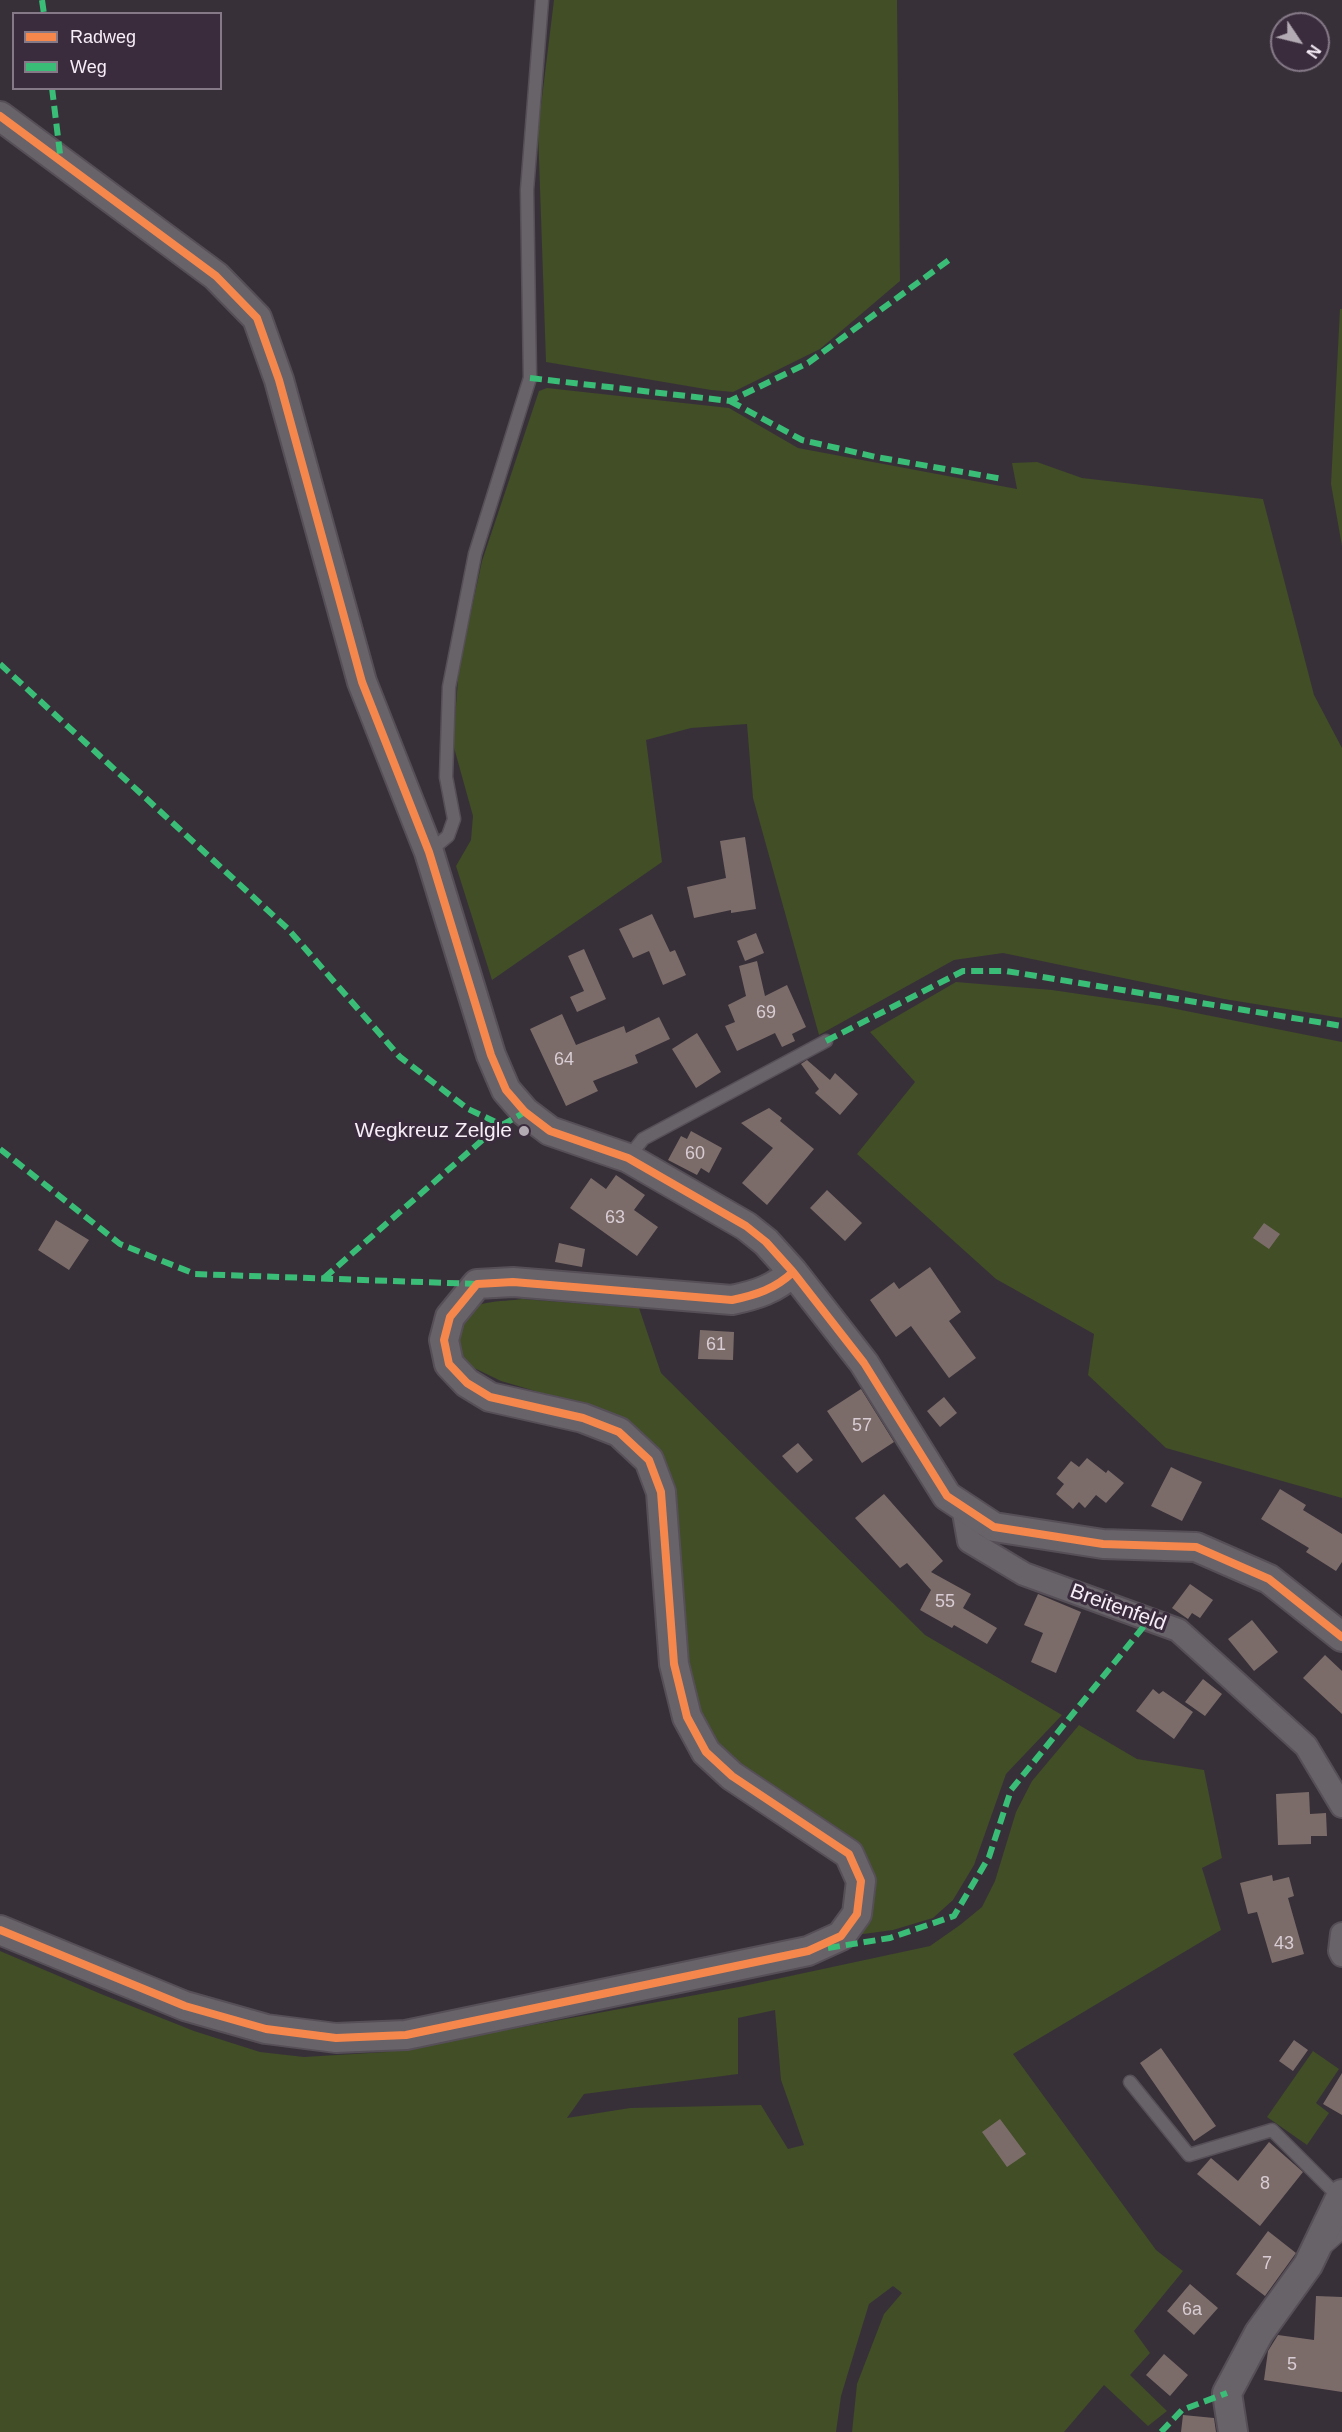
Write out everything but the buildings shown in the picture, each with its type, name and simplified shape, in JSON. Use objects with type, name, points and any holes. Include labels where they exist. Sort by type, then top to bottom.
[{"type":"street","points":[[0,116],[216,276],[257,318],[279,380],[362,682],[429,852],[491,1055],[506,1090],[525,1112],[550,1131],[628,1158],[746,1226],[766,1242],[793,1272],[864,1363],[947,1496],[994,1527],[1103,1544],[1196,1547],[1269,1579],[1342,1638]]},
{"type":"street","points":[[0,1930],[185,2006],[266,2029],[336,2038],[414,2033],[808,1951],[841,1936],[857,1914],[861,1881],[849,1854],[732,1776],[706,1752],[687,1717],[674,1664],[661,1492],[649,1460],[619,1432],[583,1418],[490,1397],[467,1383],[449,1364],[444,1340],[450,1317],[477,1284],[513,1282],[732,1300],[758,1295],[781,1283],[793,1272]]},
{"type":"street","name":"Breitenfeld","points":[[963,1507],[969,1541],[1024,1574],[1178,1630],[1306,1746],[1342,1806]]},
{"type":"street","points":[[1342,1934],[1340,1951],[1342,1955]]},
{"type":"street","points":[[1233,2432],[1227,2393],[1259,2333],[1308,2265],[1341,2196]]},
{"type":"lane","points":[[429,852],[448,836],[454,819],[446,777],[450,687],[475,554],[530,378],[527,190],[542,0]]},
{"type":"lane","points":[[628,1158],[643,1139],[826,1041]]},
{"type":"lane","points":[[1130,2082],[1189,2155],[1272,2130],[1341,2196]]},
{"type":"lane","points":[[1308,2265],[1342,2233]]},
{"type":"green space","points":[[554,0],[897,0],[900,281],[820,349],[733,392],[546,362],[538,130]]},
{"type":"green space","points":[[1340,309],[1342,309],[1342,546],[1331,484]]},
{"type":"green space","points":[[547,388],[729,408],[798,448],[1017,489],[1012,463],[1037,462],[1082,478],[1263,499],[1314,695],[1342,748],[1342,1018],[1224,999],[1003,953],[954,960],[819,1035],[753,798],[747,724],[691,728],[646,740],[662,862],[492,980],[456,866],[471,840],[473,816],[453,744],[459,667],[482,561],[539,391]]},
{"type":"green space","points":[[956,982],[1052,990],[1161,1006],[1342,1042],[1342,1498],[1166,1448],[1088,1375],[1094,1334],[996,1279],[857,1154],[915,1082],[870,1032]]},
{"type":"green space","points":[[522,1299],[639,1308],[661,1373],[925,1635],[1062,1715],[1006,1774],[974,1865],[953,1900],[933,1918],[893,1930],[856,1935],[876,1891],[869,1865],[741,1768],[713,1741],[685,1680],[669,1483],[665,1461],[643,1436],[576,1403],[501,1381],[470,1366],[457,1350],[459,1322],[470,1309],[486,1303]]},
{"type":"green space","points":[[1079,1725],[1137,1759],[1204,1770],[1222,1858],[1202,1868],[1221,1930],[1013,2054],[1156,2250],[1183,2271],[1134,2331],[1150,2353],[1130,2375],[1167,2411],[1148,2426],[1104,2385],[1064,2432],[852,2432],[857,2384],[884,2314],[902,2293],[893,2286],[869,2304],[841,2396],[836,2432],[0,2432],[0,1951],[194,2031],[260,2052],[304,2057],[386,2052],[739,1987],[930,1946],[982,1907],[995,1881],[1016,1812],[1032,1781]],"holes":[[[775,2010],[781,2080],[804,2145],[788,2149],[761,2105],[630,2108],[567,2118],[584,2094],[738,2074],[738,2018]]]},
{"type":"green space","points":[[1313,2051],[1339,2069],[1316,2103],[1329,2113],[1307,2145],[1267,2117]]},
{"type":"marked path","points":[[42,0],[44,12]]},
{"type":"marked path","points":[[52,90],[61,162]]},
{"type":"marked path","points":[[530,378],[730,401],[808,363],[953,257]]},
{"type":"marked path","points":[[730,401],[802,440],[876,457],[1003,479]]},
{"type":"marked path","points":[[0,664],[288,929],[400,1057],[468,1109],[502,1125]]},
{"type":"marked path","points":[[826,1041],[963,971],[1006,971],[1342,1026]]},
{"type":"marked path","points":[[324,1278],[495,1129],[525,1112]]},
{"type":"marked path","points":[[0,1149],[120,1244],[195,1274],[477,1284]]},
{"type":"marked path","points":[[828,1948],[890,1938],[954,1916],[989,1857],[1011,1790],[1149,1620]]},
{"type":"marked path","points":[[1161,2432],[1182,2410],[1227,2393]]},
{"type":"cycle path","points":[[0,116],[216,276],[257,318],[279,380],[362,682],[429,852],[491,1055],[506,1090],[525,1112],[550,1131],[628,1158],[746,1226],[766,1242],[793,1272],[864,1363],[947,1496],[994,1527],[1103,1544],[1196,1547],[1269,1579],[1342,1637]]},
{"type":"cycle path","points":[[0,1930],[185,2006],[266,2029],[336,2038],[406,2035],[808,1951],[841,1936],[857,1914],[861,1881],[849,1854],[732,1776],[706,1752],[687,1717],[674,1664],[661,1492],[649,1460],[619,1432],[583,1418],[490,1397],[467,1383],[449,1364],[444,1340],[450,1317],[477,1284],[513,1282],[732,1300],[765,1290],[793,1272]]},
{"type":"place","name":"Wegkreuz Zelgle","points":[[524,1131]]}]
